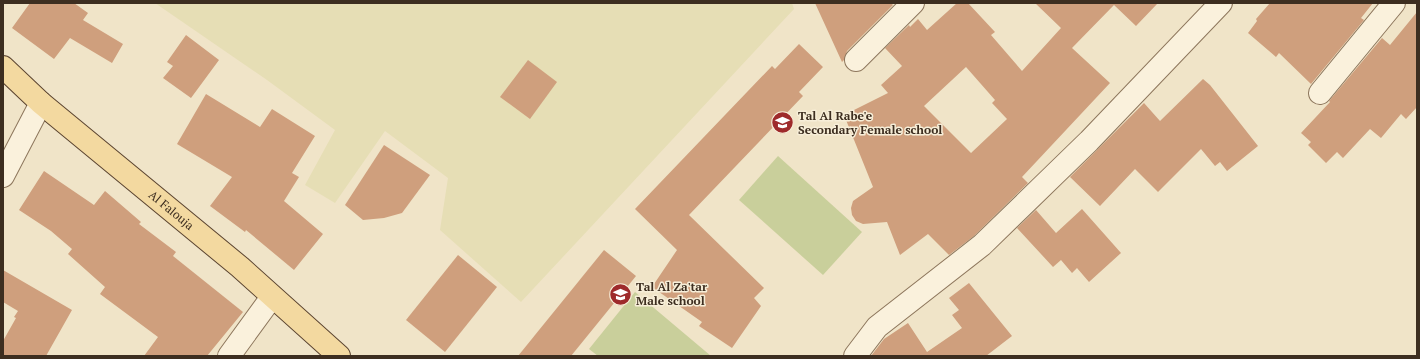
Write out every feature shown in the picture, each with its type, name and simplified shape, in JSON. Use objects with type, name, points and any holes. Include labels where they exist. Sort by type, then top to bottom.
[{"type":"main road","name":"Al Falouja","points":[[3,67],[41,103],[234,262],[339,356]]},
{"type":"street","points":[[856,60],[912,3]]},
{"type":"street","points":[[855,356],[877,327],[982,245],[1089,141],[1221,3]]},
{"type":"street","points":[[1320,93],[1394,3]]},
{"type":"street","points":[[3,176],[41,103]]},
{"type":"street","points":[[229,356],[272,296]]},
{"type":"shaded area","points":[[155,3],[792,3],[794,9],[521,302],[440,230],[448,178],[385,131],[335,203],[305,185],[335,130],[267,80]]},
{"type":"green space","points":[[778,156],[862,232],[823,275],[739,200]]},
{"type":"green space","points":[[635,292],[711,356],[598,356],[589,349]]},
{"type":"building","points":[[30,3],[74,3],[88,13],[83,20],[123,44],[112,63],[70,38],[54,59],[12,28]]},
{"type":"building","points":[[815,3],[891,3],[893,5],[847,51],[842,62]]},
{"type":"building","points":[[957,3],[968,3],[995,32],[991,35],[1022,71],[1061,28],[1035,3],[1158,3],[1136,26],[1114,5],[1072,48],[1110,83],[1022,177],[1028,183],[974,236],[949,255],[928,234],[900,255],[887,222],[863,224],[856,221],[852,215],[851,208],[853,201],[873,187],[844,115],[888,93],[881,85],[902,66],[885,48],[909,25],[910,27],[918,19],[927,30]],"holes":[[[966,67],[995,100],[992,103],[1007,119],[971,153],[924,106]]]},
{"type":"building","points":[[1270,3],[1373,3],[1361,18],[1364,20],[1311,84],[1279,53],[1276,57],[1248,33],[1257,21],[1256,19]]},
{"type":"building","points":[[1417,12],[1417,107],[1406,119],[1401,114],[1381,138],[1370,129],[1343,158],[1337,152],[1326,163],[1308,145],[1311,142],[1301,133],[1330,102],[1329,101],[1382,38],[1390,45]]},
{"type":"building","points":[[186,35],[219,60],[191,98],[163,78],[173,66],[167,62]]},
{"type":"building","points":[[799,44],[823,67],[799,92],[803,96],[689,215],[764,288],[754,298],[761,306],[732,348],[699,326],[702,322],[652,287],[677,250],[635,209],[772,66],[775,69]]},
{"type":"building","points":[[528,60],[557,82],[530,119],[500,97]]},
{"type":"building","points":[[1203,79],[1210,85],[1258,146],[1227,171],[1220,162],[1215,166],[1201,149],[1158,192],[1135,169],[1100,206],[1070,177],[1144,103],[1160,121]]},
{"type":"building","points":[[206,94],[260,127],[272,109],[315,136],[292,173],[299,177],[284,201],[323,234],[294,270],[246,230],[245,232],[210,206],[232,177],[177,144]]},
{"type":"building","points":[[384,145],[430,175],[402,213],[384,218],[363,220],[345,205]]},
{"type":"building","points":[[44,171],[94,205],[105,191],[141,222],[139,224],[176,252],[173,256],[243,312],[207,356],[144,356],[158,337],[100,294],[105,287],[68,254],[72,249],[51,231],[19,210]]},
{"type":"building","points":[[1082,209],[1121,253],[1089,282],[1077,268],[1072,273],[1061,260],[1053,267],[1017,228],[1036,210],[1056,233]]},
{"type":"building","points":[[604,250],[636,276],[571,356],[518,356]]},
{"type":"building","points":[[458,255],[497,287],[445,352],[406,320]]},
{"type":"building","points":[[3,270],[72,310],[46,356],[3,356],[3,341],[16,318],[14,317],[18,311],[3,302]]},
{"type":"building","points":[[969,283],[1012,336],[986,356],[871,356],[884,339],[908,323],[927,352],[962,328],[952,315],[959,310],[949,298]]},
{"type":"place","name":"Tal Al Rabe'e Secondary Female school","points":[[782,123]]},
{"type":"place","name":"Tal Al Za'tar Male school","points":[[620,294]]}]
